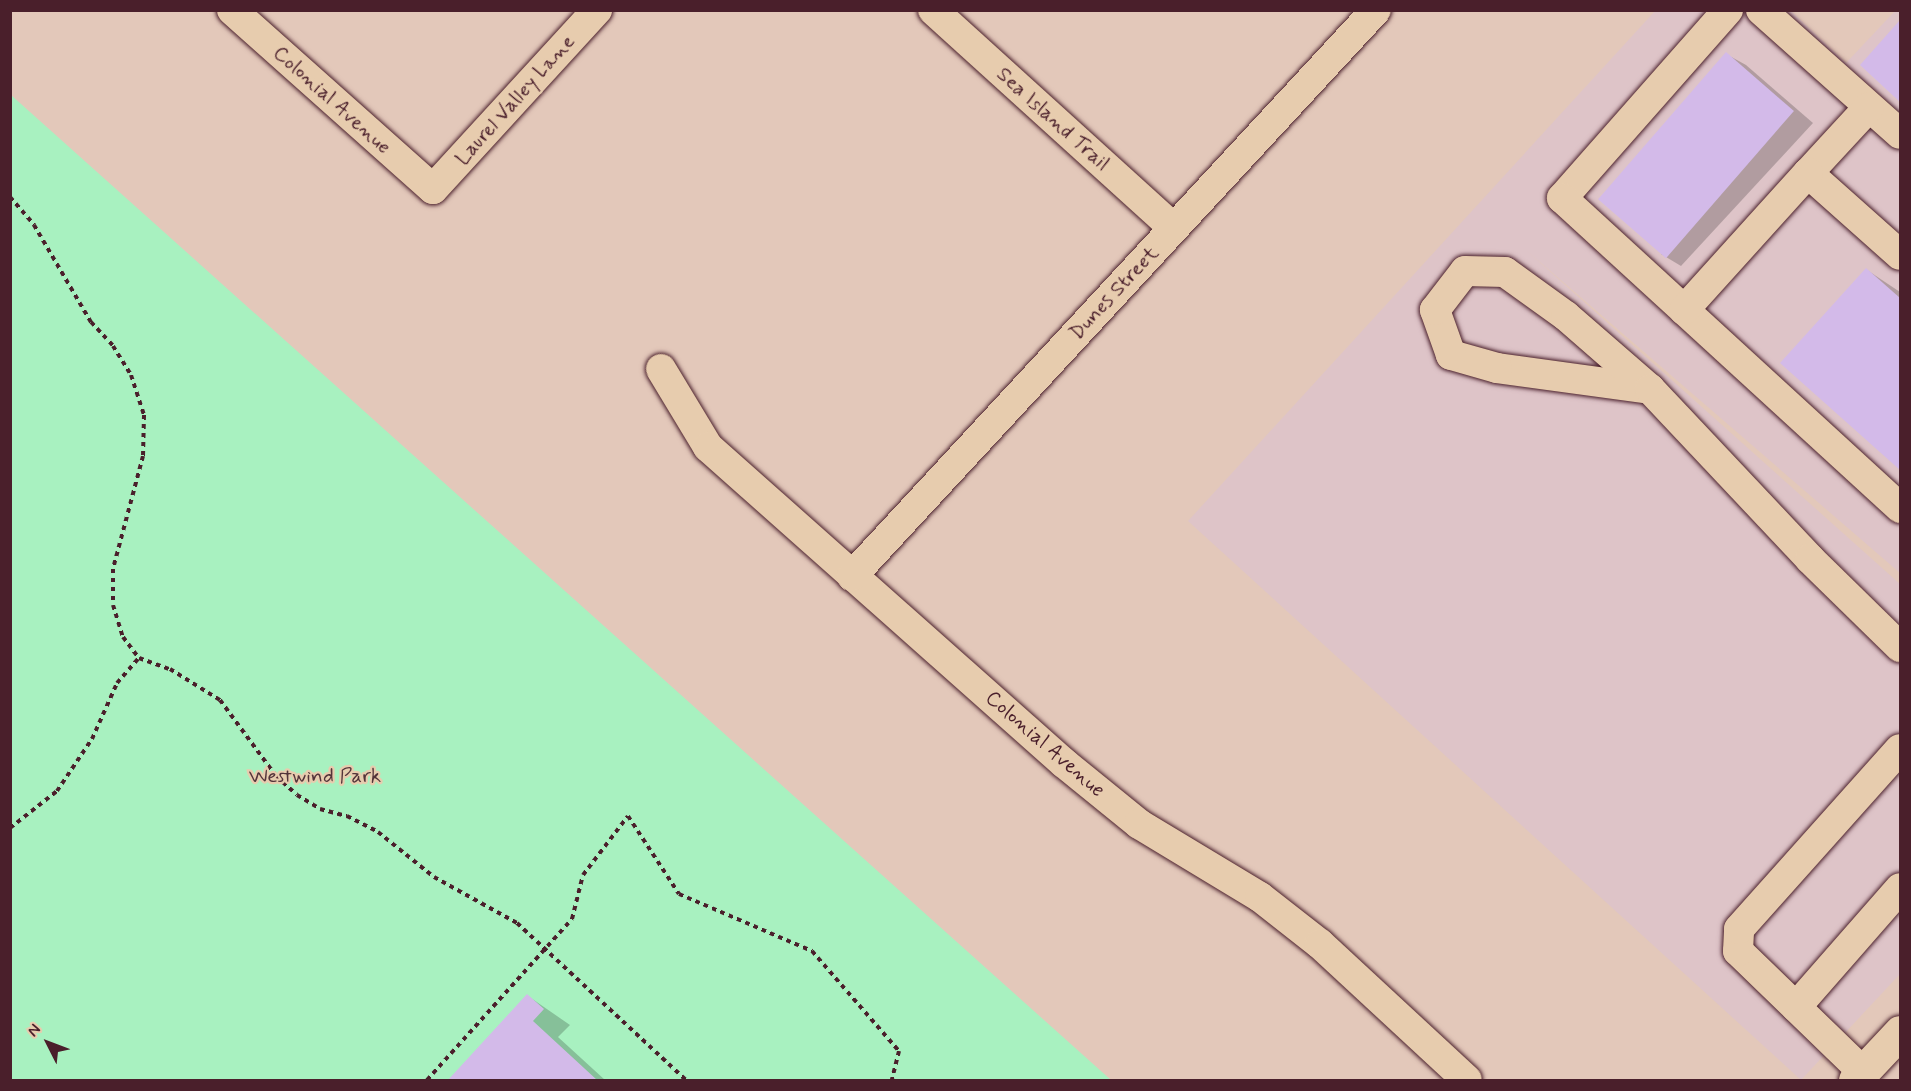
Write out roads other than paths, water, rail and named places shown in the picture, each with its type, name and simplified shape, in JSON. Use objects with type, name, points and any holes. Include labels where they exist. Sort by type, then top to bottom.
[{"type":"main road","points":[[1859,1076],[1900,1032]]},
{"type":"street","name":"Colonial Avenue","points":[[232,10],[433,189]]},
{"type":"street","name":"Laurel Valley Lane","points":[[433,189],[597,10]]},
{"type":"street","name":"Sea Island Trail","points":[[933,10],[1173,228]]},
{"type":"street","name":"Dunes Street","points":[[852,576],[1376,10]]},
{"type":"street","points":[[1728,10],[1562,198],[1900,508]]},
{"type":"street","points":[[1761,10],[1900,134]]},
{"type":"street","points":[[1684,310],[1869,107]]},
{"type":"street","points":[[1808,172],[1900,255]]},
{"type":"street","points":[[1650,389],[1497,369],[1451,355],[1435,310],[1465,271],[1505,272],[1566,316],[1650,389],[1810,559],[1900,647]]},
{"type":"street","name":"Colonial Avenue","points":[[661,369],[708,447],[852,576],[1064,763],[1139,824],[1260,897],[1320,944],[1467,1080]]},
{"type":"street","points":[[1859,1076],[1796,1007],[1737,951],[1738,929],[1900,749]]},
{"type":"street","points":[[1796,1007],[1900,888]]},
{"type":"park label","name":"Westwind Park","points":[[315,776]]}]
